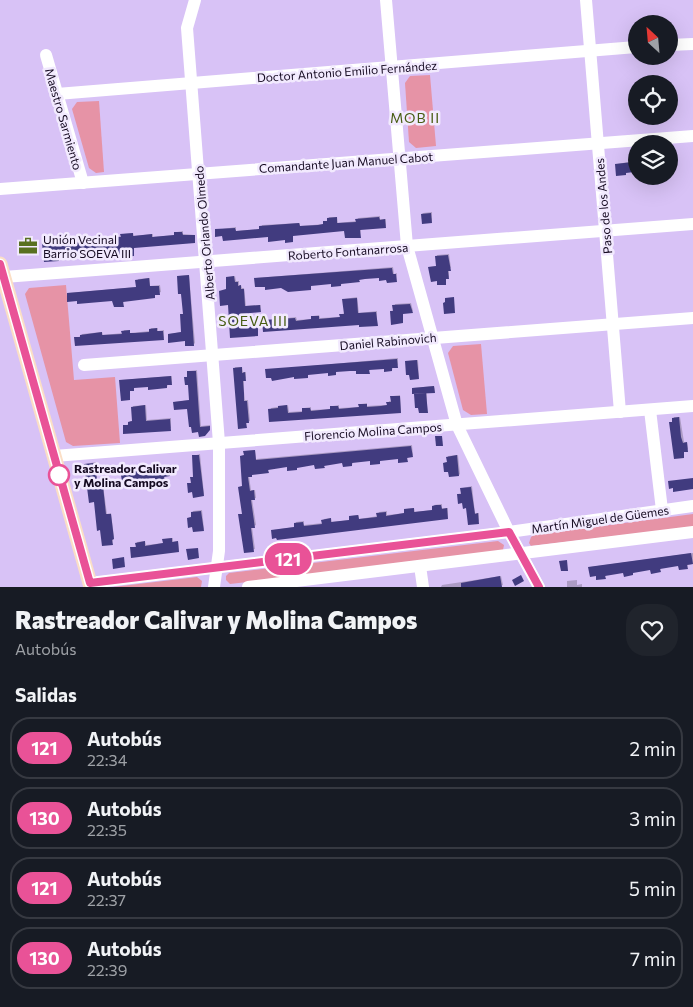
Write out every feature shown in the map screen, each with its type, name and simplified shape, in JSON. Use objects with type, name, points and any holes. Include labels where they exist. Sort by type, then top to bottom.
[{"type":"main road","points":[[2,270],[90,585]]},
{"type":"street","name":"Alberto Orlando Olmedo","points":[[195,0],[187,28],[220,443],[219,552],[214,587]]},
{"type":"street","name":"Paso de los Andes","points":[[586,0],[620,412]]},
{"type":"street","points":[[385,1],[407,246],[457,425],[509,532],[539,587]]},
{"type":"street","points":[[678,45],[693,44]]},
{"type":"street","name":"Doctor Antonio Emilio Fernández","points":[[57,94],[628,48]]},
{"type":"street","name":"Maestro Sarmiento","points":[[46,55],[82,183]]},
{"type":"street","name":"Comandante Juan Manuel Cabot","points":[[0,189],[693,136]]},
{"type":"street","name":"Roberto Fontanarrosa","points":[[2,270],[206,262],[693,224]]},
{"type":"street","name":"Daniel Rabinovich","points":[[84,365],[693,318]]},
{"type":"street","name":"Florencio Molina Campos","points":[[54,456],[693,406]]},
{"type":"street","points":[[650,410],[662,510]]},
{"type":"street","name":"Martín Miguel de Güemes","points":[[90,585],[509,532],[693,506]]},
{"type":"street","name":"Martín Miguel de Güemes","points":[[248,587],[314,583],[420,566],[693,532]]},
{"type":"street","points":[[420,566],[423,587]]},
{"type":"shaded area","points":[[430,75],[436,146],[416,148],[409,142],[405,83],[410,76]]},
{"type":"shaded area","points":[[99,101],[104,172],[96,173],[89,168],[72,109],[77,102]]},
{"type":"shaded area","points":[[66,285],[74,380],[115,377],[120,443],[73,446],[66,442],[25,294],[29,288]]},
{"type":"shaded area","points":[[481,344],[487,414],[471,415],[463,410],[448,353],[453,346]]},
{"type":"shaded area","points":[[693,514],[693,527],[531,546],[529,543],[534,535]]},
{"type":"shaded area","points":[[498,541],[504,545],[503,550],[500,552],[230,584],[226,580],[226,576],[229,573]]},
{"type":"shaded area","points":[[197,577],[202,581],[201,587],[113,587]]},
{"type":"building","points":[[628,163],[628,173],[626,175],[616,176],[615,164]]},
{"type":"building","points":[[431,213],[432,223],[422,224],[421,214]]},
{"type":"building","points":[[337,217],[337,223],[356,222],[355,219],[379,217],[380,220],[385,219],[386,228],[360,230],[361,238],[345,238],[344,231],[293,236],[293,242],[285,243],[285,240],[268,242],[268,237],[223,241],[222,236],[215,237],[215,229],[235,228],[236,231],[259,229],[259,226],[299,223],[300,226],[318,225],[323,224],[323,221],[327,221],[327,218]]},
{"type":"building","points":[[174,232],[182,232],[183,235],[195,235],[195,243],[134,248],[134,256],[111,258],[104,258],[104,250],[84,251],[84,257],[74,258],[73,252],[58,254],[59,261],[44,262],[42,243],[62,241],[62,244],[84,242],[84,239],[92,239],[92,242],[98,242],[114,240],[114,237],[121,237],[120,234],[133,233],[133,236],[152,234],[152,237],[174,235]]},
{"type":"building","points":[[448,255],[451,271],[448,271],[449,279],[446,279],[446,285],[437,285],[437,281],[431,282],[428,267],[436,266],[435,256]]},
{"type":"building","points":[[392,268],[393,274],[396,274],[397,282],[387,283],[386,280],[379,281],[379,278],[365,279],[359,280],[360,282],[341,284],[341,286],[331,287],[331,284],[311,286],[311,290],[288,292],[281,288],[265,290],[265,287],[255,287],[254,278]]},
{"type":"building","points":[[189,275],[194,346],[185,346],[185,341],[168,343],[168,334],[181,332],[180,314],[183,314],[181,294],[178,294],[177,276]]},
{"type":"building","points":[[234,276],[238,286],[241,285],[241,289],[244,289],[245,306],[260,305],[261,312],[240,314],[242,328],[258,326],[258,336],[230,338],[228,305],[220,306],[219,291],[226,289],[226,277]]},
{"type":"building","points":[[149,278],[150,286],[159,286],[160,295],[155,295],[155,298],[123,302],[124,307],[114,307],[112,301],[77,304],[77,301],[67,302],[67,293],[136,287],[135,280]]},
{"type":"building","points":[[454,297],[455,313],[444,314],[443,303],[445,298]]},
{"type":"building","points":[[357,298],[358,313],[376,312],[378,326],[359,327],[359,325],[263,332],[262,320],[295,318],[296,321],[311,319],[311,316],[319,316],[319,319],[340,317],[339,314],[344,314],[342,299]]},
{"type":"building","points":[[410,304],[413,313],[403,314],[403,323],[391,325],[390,311],[393,311],[392,305]]},
{"type":"building","points":[[157,328],[157,331],[163,331],[164,340],[75,346],[74,337],[80,337],[80,335],[102,332],[102,335],[122,334],[121,331],[130,330],[130,333],[149,332],[149,329]]},
{"type":"building","points":[[397,359],[398,368],[392,368],[392,371],[384,372],[384,369],[369,370],[370,374],[356,374],[356,371],[336,372],[336,375],[328,376],[328,373],[308,375],[308,378],[294,379],[294,377],[272,381],[271,378],[266,378],[265,369]]},
{"type":"building","points":[[417,360],[419,379],[410,380],[409,375],[406,375],[405,361]]},
{"type":"building","points":[[242,367],[242,373],[245,372],[246,381],[243,381],[244,401],[247,401],[249,423],[246,423],[247,428],[238,429],[233,368]]},
{"type":"building","points":[[187,371],[196,371],[200,427],[210,426],[210,430],[205,436],[199,437],[198,432],[192,433],[191,427],[189,427],[187,409],[174,410],[173,402],[189,400],[188,385],[185,385],[184,377],[187,377]]},
{"type":"building","points":[[171,376],[172,385],[167,385],[167,388],[148,390],[148,387],[134,388],[134,391],[130,391],[130,400],[121,401],[119,380]]},
{"type":"building","points":[[434,386],[435,393],[412,394],[412,388]]},
{"type":"building","points":[[426,393],[428,413],[419,413],[418,408],[415,408],[414,394]]},
{"type":"building","points":[[390,396],[400,396],[401,413],[269,422],[268,409],[278,408],[278,406],[287,405],[288,413],[302,412],[302,408],[310,408],[311,411],[330,409],[330,406],[338,406],[339,409],[359,407],[358,404],[367,404],[367,407],[381,406],[387,405],[386,402],[391,402]]},
{"type":"building","points":[[145,405],[146,421],[170,419],[171,431],[123,434],[123,425],[128,425],[128,422],[132,421],[131,407]]},
{"type":"building","points":[[679,417],[681,437],[683,443],[687,442],[688,452],[684,452],[684,458],[674,459],[669,422],[672,422],[672,418]]},
{"type":"building","points":[[435,436],[442,436],[443,446],[436,446]]},
{"type":"building","points":[[411,446],[413,457],[407,458],[408,462],[398,463],[398,459],[380,461],[380,464],[370,465],[370,461],[352,463],[352,466],[343,467],[342,463],[315,469],[314,465],[287,471],[287,467],[268,470],[269,473],[248,477],[250,491],[254,490],[255,500],[251,500],[255,528],[251,528],[254,552],[244,553],[238,514],[242,514],[238,487],[242,486],[240,456],[244,455],[243,451],[255,450],[256,460]]},
{"type":"building","points":[[192,455],[199,455],[204,496],[193,498],[192,492],[188,493],[187,483],[191,483],[190,477],[193,477]]},
{"type":"building","points":[[457,455],[459,476],[449,477],[448,472],[444,472],[443,463],[447,462],[446,457]]},
{"type":"building","points":[[95,463],[98,486],[103,486],[106,514],[111,514],[113,545],[102,546],[100,530],[97,531],[94,502],[89,503],[84,464]]},
{"type":"building","points":[[168,465],[170,476],[164,477],[165,481],[155,482],[155,478],[137,480],[137,483],[128,484],[127,480],[122,481],[120,470]]},
{"type":"building","points":[[693,478],[693,489],[673,492],[673,488],[669,489],[668,481]]},
{"type":"building","points":[[471,487],[475,514],[478,513],[479,524],[468,525],[466,508],[463,509],[462,503],[458,504],[457,494],[461,494],[460,488]]},
{"type":"building","points":[[441,505],[442,509],[447,508],[448,519],[277,540],[276,538],[272,539],[271,530],[294,527],[294,523],[303,522],[304,526],[322,524],[321,520],[331,518],[331,522],[349,520],[349,516],[358,515],[359,519],[377,517],[376,513],[386,512],[386,516],[404,513],[404,509],[414,508],[414,512],[432,510],[432,506]]},
{"type":"building","points":[[201,511],[204,531],[193,532],[192,527],[188,528],[187,518],[191,517],[191,512]]},
{"type":"building","points":[[172,538],[172,542],[178,541],[179,552],[131,558],[130,547],[136,547],[135,543],[145,541],[145,546],[163,543],[162,539]]},
{"type":"building","points":[[198,548],[199,558],[188,560],[186,549]]},
{"type":"building","points":[[691,553],[693,564],[687,565],[688,569],[679,570],[678,566],[660,569],[661,572],[651,574],[650,570],[633,573],[633,575],[624,577],[623,573],[605,576],[606,579],[596,580],[596,576],[590,577],[588,567]]},
{"type":"building","points":[[124,557],[125,567],[113,569],[112,559]]},
{"type":"building","points":[[567,560],[568,571],[561,571],[559,561]]},
{"type":"building","points":[[521,575],[524,581],[515,586],[512,580]]},
{"type":"building","points":[[500,576],[502,587],[461,587],[461,583]]},
{"type":"bus line","name":"121","points":[[0,264],[90,583],[509,532],[539,587]]},
{"type":"place","name":"Unión Vecinal Barrio SOEVA III","points":[[28,246]]},
{"type":"place","name":"Rastreador Calivar y Molina Campos","points":[[59,475]]},
{"type":"district","name":"MOB II","points":[[415,117]]},
{"type":"district","name":"SOEVA III","points":[[253,320]]}]
